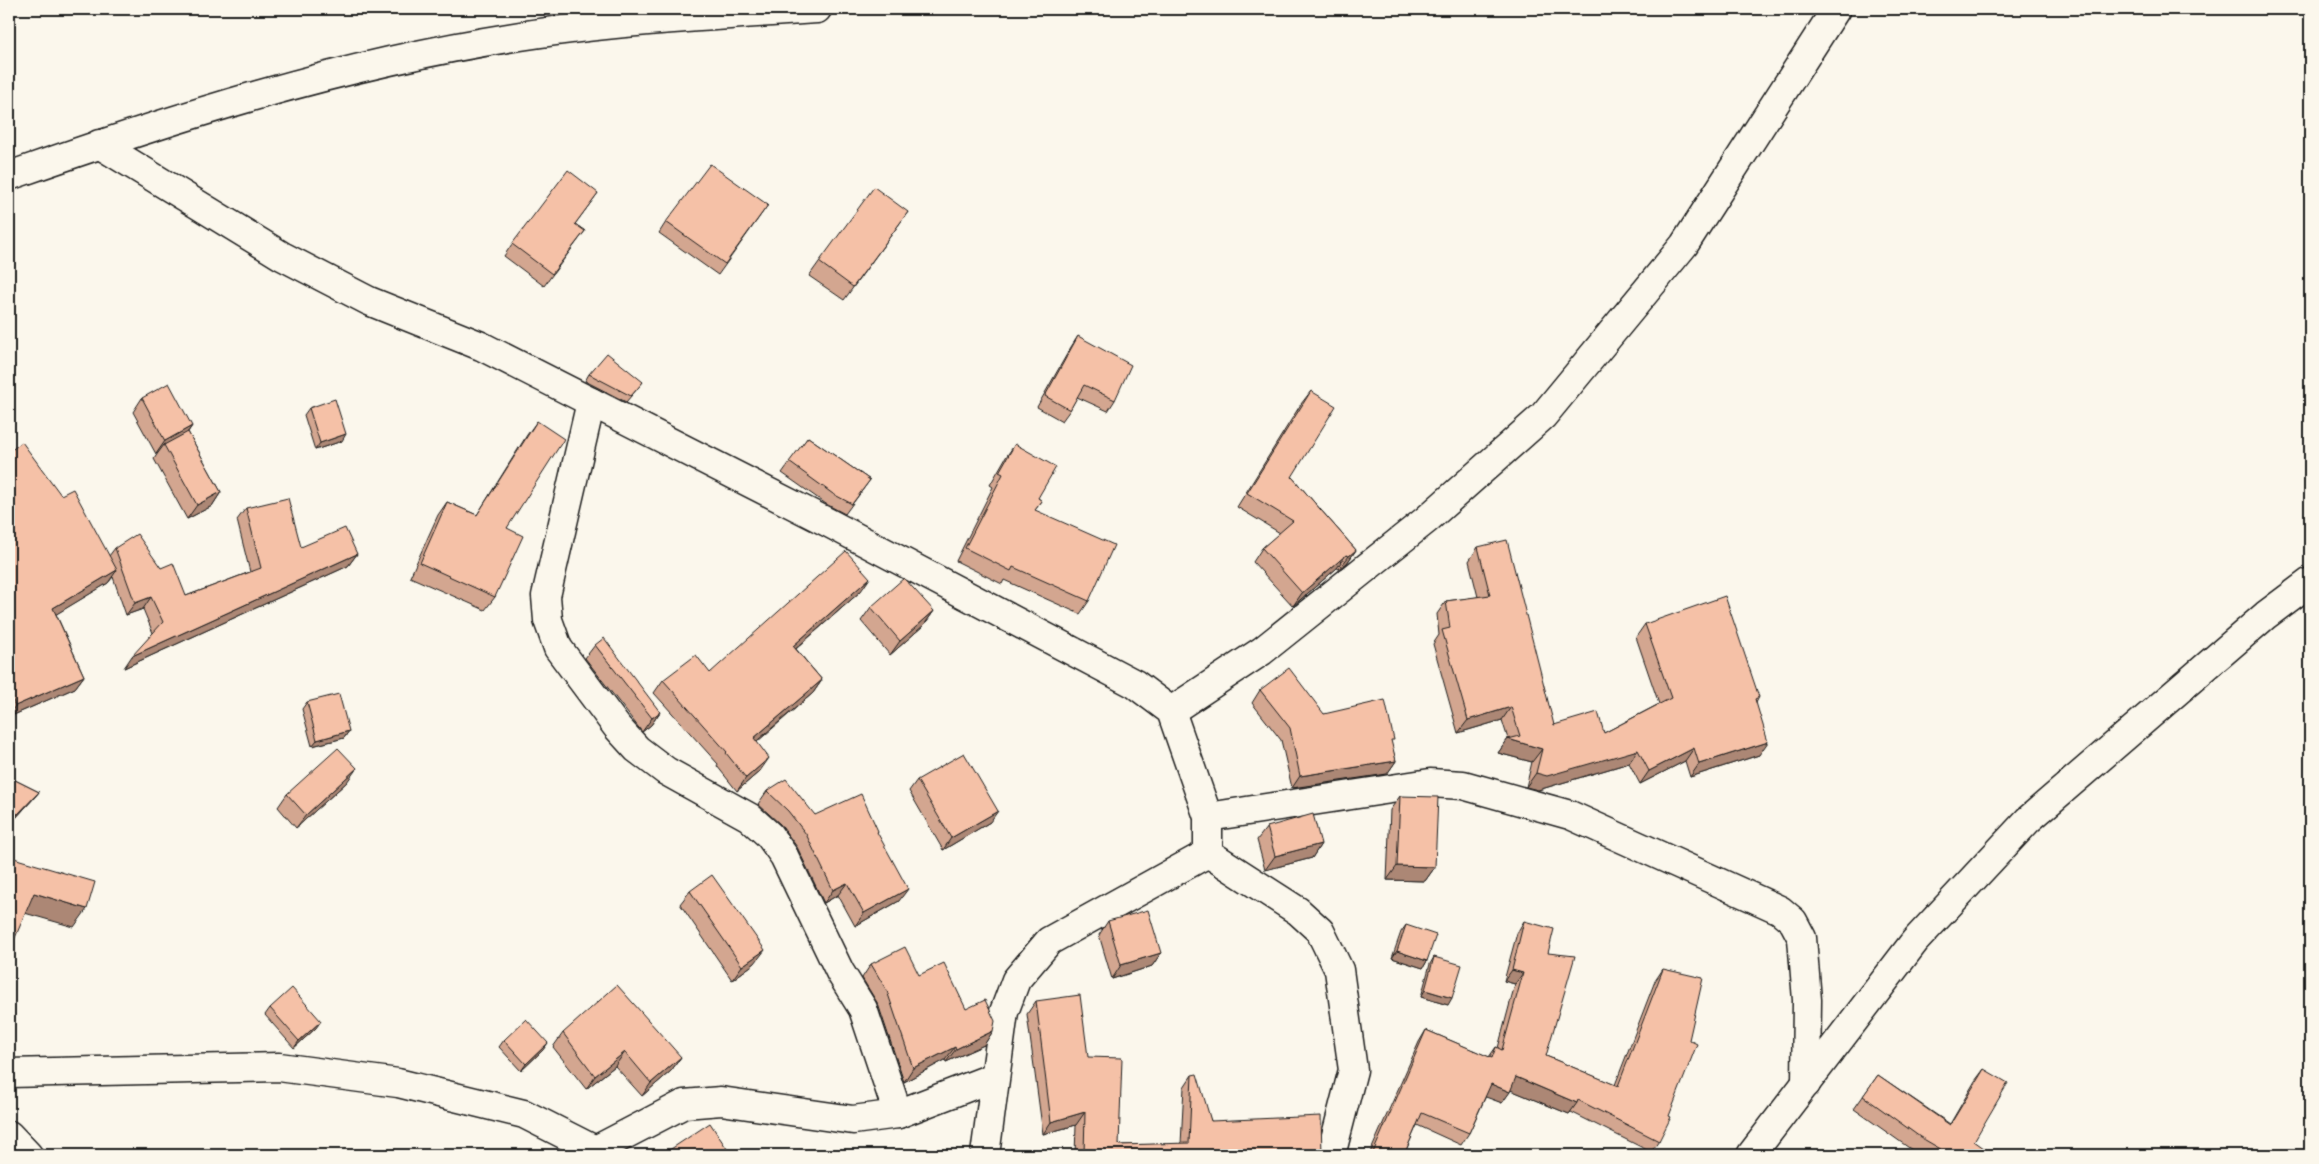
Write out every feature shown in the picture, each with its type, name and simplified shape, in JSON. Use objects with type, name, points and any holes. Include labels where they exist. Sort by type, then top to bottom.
[{"type":"street","points":[[9,176],[99,144],[229,103],[373,64],[512,37],[604,24],[816,9]]},
{"type":"street","points":[[1171,711],[1262,652],[1426,520],[1543,416],[1684,245],[1836,9]]},
{"type":"street","points":[[99,144],[282,256],[369,301],[481,346],[1135,684],[1171,711],[1208,817],[1208,853]]},
{"type":"street","points":[[591,402],[546,596],[548,620],[558,648],[617,727],[637,749],[666,771],[749,817],[769,835],[784,856],[840,972],[863,1009],[898,1114]]},
{"type":"street","points":[[1751,1155],[1915,941],[2028,820],[2266,615],[2310,582]]},
{"type":"street","points":[[1208,817],[1430,783],[1463,785],[1570,815],[1780,910],[1793,921],[1802,938],[1807,1000],[1806,1084]]},
{"type":"street","points":[[985,1155],[1004,1012],[1016,980],[1049,941],[1208,853]]},
{"type":"street","points":[[1208,853],[1298,911],[1320,931],[1339,970],[1353,1070],[1331,1155]]},
{"type":"street","points":[[9,1073],[108,1069],[279,1067],[398,1083],[524,1114],[591,1153],[684,1104],[721,1101],[853,1120],[898,1114],[994,1077]]},
{"type":"street","points":[[9,1135],[28,1155]]},
{"type":"building","points":[[710,164],[768,205],[725,264],[666,222]]},
{"type":"building","points":[[568,170],[598,193],[575,224],[585,231],[552,274],[512,244]]},
{"type":"building","points":[[874,187],[908,212],[853,287],[819,262]]},
{"type":"building","points":[[1078,336],[1131,365],[1115,400],[1084,385],[1070,410],[1045,396]]},
{"type":"building","points":[[607,353],[643,382],[631,396],[589,374]]},
{"type":"building","points":[[169,383],[192,426],[165,441],[142,398]]},
{"type":"building","points":[[1311,391],[1336,406],[1292,477],[1356,550],[1349,556],[1346,555],[1302,593],[1262,548],[1293,521],[1247,493]]},
{"type":"building","points":[[335,399],[346,434],[320,443],[309,408]]},
{"type":"building","points":[[537,421],[564,439],[507,528],[523,536],[495,597],[420,563],[447,502],[477,515]]},
{"type":"building","points":[[188,432],[221,492],[197,505],[164,445]]},
{"type":"building","points":[[808,437],[870,480],[852,504],[833,494],[789,462]]},
{"type":"building","points":[[22,442],[61,495],[73,489],[117,570],[53,608],[84,676],[15,706],[9,690],[9,511],[13,509],[9,503],[9,452]]},
{"type":"building","points":[[1015,444],[1056,467],[1038,498],[1042,501],[1035,510],[1114,545],[1089,601],[1013,567],[1011,571],[965,548],[1003,474],[999,472]]},
{"type":"building","points":[[288,498],[301,547],[345,528],[357,554],[132,656],[163,622],[151,597],[135,603],[115,548],[137,534],[161,568],[173,563],[186,596],[261,568],[246,508]]},
{"type":"building","points":[[1507,540],[1554,725],[1598,712],[1604,733],[1671,698],[1645,624],[1725,596],[1759,697],[1755,699],[1768,742],[1699,764],[1694,748],[1649,771],[1638,750],[1547,776],[1536,773],[1542,749],[1508,739],[1520,736],[1511,707],[1468,720],[1442,630],[1450,628],[1446,601],[1490,595],[1478,547]]},
{"type":"building","points":[[846,551],[870,578],[793,646],[822,680],[754,738],[769,758],[746,778],[727,752],[663,680],[696,655],[710,673]]},
{"type":"building","points":[[904,578],[934,611],[900,641],[871,607]]},
{"type":"building","points":[[604,638],[660,712],[652,718],[595,645]]},
{"type":"building","points":[[1289,668],[1324,714],[1385,700],[1394,740],[1391,740],[1396,761],[1300,776],[1290,728],[1260,690]]},
{"type":"building","points":[[339,694],[349,731],[317,740],[307,702]]},
{"type":"building","points":[[338,748],[357,768],[306,815],[287,794]]},
{"type":"building","points":[[964,753],[998,811],[951,838],[917,780]]},
{"type":"building","points":[[9,777],[39,792],[18,814],[9,810]]},
{"type":"building","points":[[786,779],[815,815],[861,794],[877,832],[908,889],[864,913],[847,883],[833,890],[806,834],[788,811],[767,791]]},
{"type":"building","points":[[1400,796],[1438,797],[1435,867],[1397,866]]},
{"type":"building","points":[[1313,814],[1321,844],[1275,856],[1267,827]]},
{"type":"building","points":[[9,856],[95,882],[87,909],[34,893],[9,952]]},
{"type":"building","points":[[712,875],[765,950],[742,966],[690,891]]},
{"type":"building","points":[[1148,910],[1161,953],[1121,965],[1108,921]]},
{"type":"building","points":[[1524,921],[1554,929],[1548,953],[1575,956],[1546,1056],[1618,1086],[1663,969],[1703,978],[1689,1040],[1697,1044],[1669,1116],[1671,1117],[1659,1141],[1578,1100],[1577,1103],[1516,1077],[1510,1092],[1491,1084],[1469,1133],[1422,1113],[1404,1155],[1372,1155],[1426,1030],[1492,1058],[1496,1047],[1502,1050],[1523,973],[1512,970]]},
{"type":"building","points":[[1406,925],[1436,935],[1427,961],[1397,951]]},
{"type":"building","points":[[905,947],[919,975],[944,963],[966,1009],[985,1000],[995,1021],[993,1031],[913,1068],[887,991],[871,964]]},
{"type":"building","points":[[1434,957],[1462,965],[1452,998],[1425,990]]},
{"type":"building","points":[[617,985],[681,1057],[651,1083],[625,1052],[595,1076],[563,1033]]},
{"type":"building","points":[[292,988],[321,1021],[299,1041],[270,1008]]},
{"type":"building","points":[[1080,995],[1088,1057],[1122,1058],[1119,1145],[1189,1143],[1192,1075],[1197,1074],[1211,1121],[1321,1116],[1322,1155],[1084,1155],[1085,1112],[1051,1122],[1036,1001]]},
{"type":"building","points":[[526,1019],[548,1043],[526,1064],[504,1040]]},
{"type":"building","points":[[1984,1069],[2008,1083],[1974,1141],[1991,1153],[1990,1155],[1951,1155],[1920,1137],[1863,1096],[1878,1075],[1950,1125]]},
{"type":"building","points":[[710,1123],[731,1155],[662,1155]]}]
